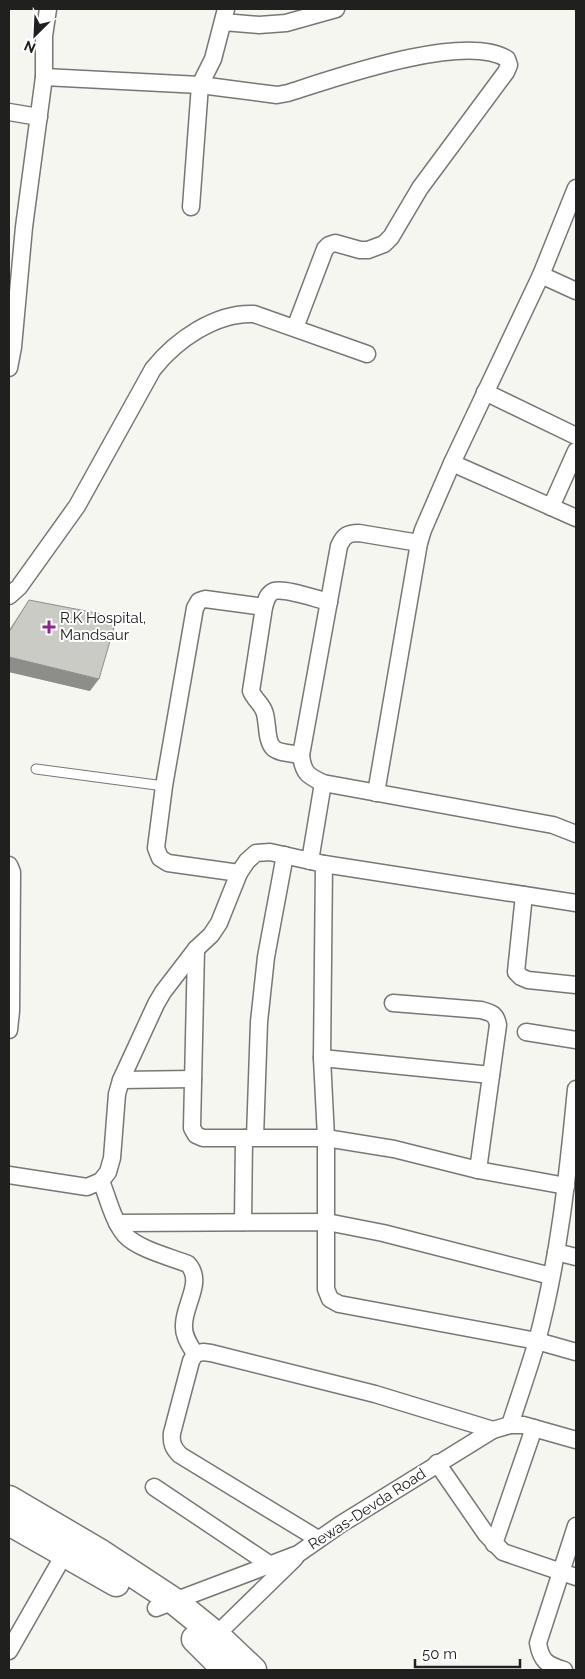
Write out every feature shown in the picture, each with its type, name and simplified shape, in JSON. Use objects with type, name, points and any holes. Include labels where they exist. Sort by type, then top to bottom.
[{"type":"main road","points":[[9,1499],[69,1545],[98,1572],[165,1604],[210,1641],[253,1670]]},
{"type":"main road","points":[[9,1522],[69,1545]]},
{"type":"main road","points":[[210,1641],[226,1670]]},
{"type":"street","points":[[9,368],[13,347],[24,227],[44,77],[44,36],[48,9]]},
{"type":"street","points":[[191,208],[200,85],[213,59],[225,16],[259,25],[288,16],[336,9]]},
{"type":"street","points":[[44,77],[200,85],[277,95],[358,70],[429,54],[478,51],[501,56],[508,60],[509,65],[506,72],[420,188],[391,237],[384,244],[368,250],[328,244],[294,328]]},
{"type":"street","points":[[9,112],[39,117]]},
{"type":"street","points":[[376,793],[423,530],[452,463],[541,275],[576,188]]},
{"type":"street","points":[[541,275],[576,291]]},
{"type":"street","points":[[12,589],[77,506],[153,369],[162,358],[198,330],[213,321],[240,313],[254,314],[367,354]]},
{"type":"street","points":[[486,392],[576,436]]},
{"type":"street","points":[[551,507],[576,451]]},
{"type":"street","points":[[452,463],[576,518]]},
{"type":"street","points":[[419,544],[360,533],[350,533],[343,537],[339,546],[301,755],[303,768],[310,777],[323,783],[553,825],[576,834]]},
{"type":"street","points":[[301,755],[279,752],[271,747],[268,740],[265,712],[262,706],[254,699],[251,691],[264,607],[267,597],[274,592],[282,591],[329,602]]},
{"type":"street","points":[[239,873],[168,863],[160,858],[156,848],[164,786],[195,608],[205,598],[264,607]]},
{"type":"street","points":[[323,783],[317,863],[326,1138],[326,1288],[330,1299],[339,1304],[537,1341],[576,1352]]},
{"type":"street","points":[[9,1175],[87,1187],[101,1181],[108,1172],[112,1158],[117,1094],[120,1080],[163,992],[196,949],[211,935],[220,923],[239,873],[246,861],[256,853],[270,852],[317,863],[576,903]]},
{"type":"street","points":[[243,1222],[266,957],[285,855]]},
{"type":"street","points":[[9,865],[12,872],[9,1028]]},
{"type":"street","points":[[524,895],[516,972],[528,980],[576,985]]},
{"type":"street","points":[[196,949],[192,1128],[196,1135],[202,1138],[326,1138],[409,1152],[478,1170],[566,1186]]},
{"type":"street","points":[[393,1004],[481,1010],[492,1013],[496,1017],[498,1025],[478,1170]]},
{"type":"street","points":[[526,1032],[576,1040]]},
{"type":"street","points":[[322,1058],[492,1075]]},
{"type":"street","points":[[120,1080],[193,1079]]},
{"type":"street","points":[[510,1425],[537,1341],[556,1252],[566,1186],[573,1161],[576,1089]]},
{"type":"street","points":[[101,1181],[117,1223],[125,1234],[136,1243],[188,1264],[194,1271],[195,1280],[184,1325],[185,1337],[196,1354]]},
{"type":"street","points":[[117,1223],[327,1222],[383,1233],[551,1276]]},
{"type":"street","points":[[556,1252],[576,1257]]},
{"type":"street","points":[[318,1539],[180,1455],[174,1449],[171,1441],[172,1433],[191,1361],[196,1354],[203,1352],[211,1353],[366,1392],[493,1430]]},
{"type":"street","name":"Rewas-Devda Road","points":[[165,1604],[298,1554],[318,1539],[437,1463],[493,1430],[510,1425],[522,1425],[576,1440]]},
{"type":"street","points":[[494,1544],[534,1428]]},
{"type":"street","points":[[437,1463],[494,1544],[503,1552],[569,1574]]},
{"type":"street","points":[[154,1488],[270,1564]]},
{"type":"street","points":[[564,1670],[545,1662],[540,1654],[538,1643],[569,1574],[575,1532]]},
{"type":"street","points":[[9,1651],[69,1545]]},
{"type":"street","points":[[210,1641],[298,1554]]},
{"type":"lane","points":[[36,769],[164,786]]},
{"type":"building","points":[[29,600],[117,617],[99,679],[9,657],[9,632]]},
{"type":"place","name":"R.K Hospital, Mandsaur","points":[[49,627]]}]
